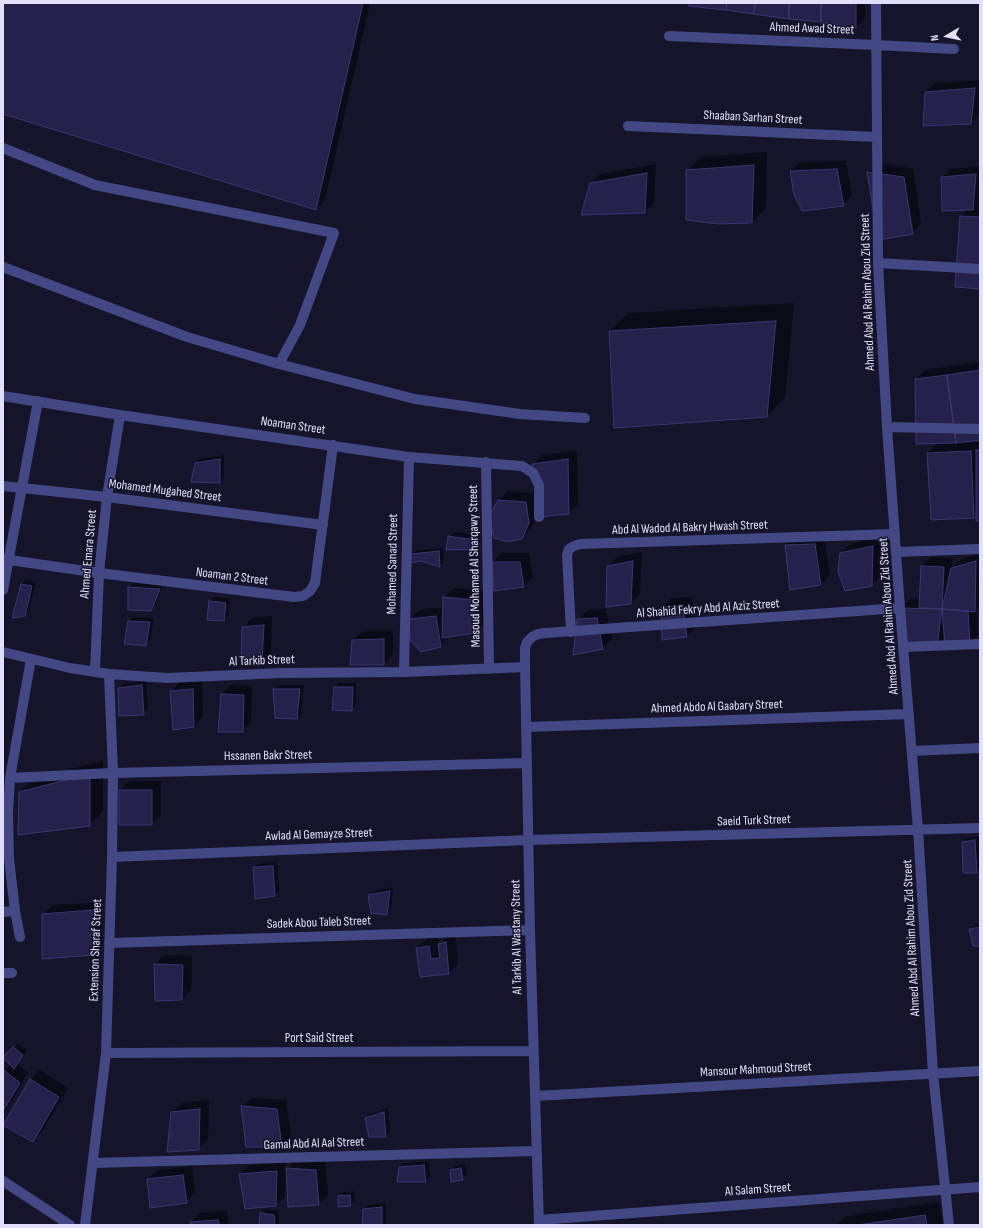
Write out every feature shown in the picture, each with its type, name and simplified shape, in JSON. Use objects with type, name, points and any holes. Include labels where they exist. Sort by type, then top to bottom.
[{"type":"street","name":"Ahmed Abd Al Rahim Abou Zid Street","points":[[876,3],[878,263],[887,427],[918,829],[933,1073],[949,1225]]},
{"type":"street","name":"Ahmed Awad Street","points":[[669,36],[954,49]]},
{"type":"street","name":"Shaaban Sarhan Street","points":[[628,126],[876,137]]},
{"type":"street","points":[[3,148],[95,185],[334,233],[300,325],[279,364]]},
{"type":"street","points":[[878,263],[980,269]]},
{"type":"street","points":[[3,267],[187,337],[279,364],[415,399],[520,414],[585,418]]},
{"type":"street","name":"Noaman Street","points":[[3,396],[120,415],[409,457],[522,466],[533,473],[539,485],[539,518]]},
{"type":"street","points":[[3,590],[6,559],[22,489],[38,401]]},
{"type":"street","name":"Ahmed Emara Street","points":[[95,671],[99,573],[107,497],[120,415]]},
{"type":"street","points":[[887,427],[980,430]]},
{"type":"street","name":"Noaman 2 Street","points":[[6,559],[99,573],[294,598],[303,596],[310,591],[315,583],[333,445]]},
{"type":"street","name":"Mohamed Sanad Street","points":[[404,672],[409,457]]},
{"type":"street","name":"Masoud Mohamed Al Sharqawy Street","points":[[486,462],[489,669]]},
{"type":"street","name":"Mohamed Mugahed Street","points":[[3,486],[107,497],[323,525]]},
{"type":"street","name":"Abd Al Wadod Al Bakry Hwash Street","points":[[571,632],[567,555],[569,550],[580,544],[895,534]]},
{"type":"street","points":[[897,552],[980,549]]},
{"type":"street","name":"Al Shahid Fekry Abd Al Aziz Street","points":[[525,648],[527,642],[538,634],[900,608]]},
{"type":"street","points":[[904,647],[980,644]]},
{"type":"street","name":"Al Tarkib Al Wastany Street","points":[[525,648],[530,930],[539,1223]]},
{"type":"street","name":"Al Tarkib Street","points":[[3,652],[70,668],[109,674],[167,678],[282,673],[404,672],[525,667]]},
{"type":"street","points":[[20,937],[6,858],[10,778],[31,658]]},
{"type":"street","name":"Extension Sharaf Street","points":[[85,1225],[106,1054],[112,857],[112,773],[109,674]]},
{"type":"street","name":"Ahmed Abdo Al Gaabary Street","points":[[526,727],[909,714]]},
{"type":"street","points":[[912,751],[980,748]]},
{"type":"street","name":"Hssanen Bakr Street","points":[[10,778],[112,773],[526,763]]},
{"type":"street","name":"Saeid Turk Street","points":[[528,840],[980,828]]},
{"type":"street","name":"Awlad Al Gemayze Street","points":[[112,857],[528,840]]},
{"type":"street","points":[[3,912],[15,911]]},
{"type":"street","name":"Sadek Abou Taleb Street","points":[[109,943],[530,930]]},
{"type":"street","name":"Port Said Street","points":[[106,1054],[533,1051]]},
{"type":"street","name":"Mansour Mahmoud Street","points":[[535,1096],[980,1071]]},
{"type":"street","name":"Gamal Abd Al Aal Street","points":[[93,1163],[536,1151]]},
{"type":"street","points":[[3,1181],[70,1225]]},
{"type":"street","name":"Al Salam Street","points":[[539,1223],[980,1186]]},
{"type":"building","points":[[3,3],[363,3],[316,210],[3,114]]},
{"type":"building","points":[[690,3],[727,3],[726,10],[688,6]]},
{"type":"building","points":[[727,3],[756,3],[753,14],[726,10]]},
{"type":"building","points":[[756,3],[789,3],[789,19],[753,14]]},
{"type":"building","points":[[789,3],[821,3],[821,22],[789,19]]},
{"type":"building","points":[[821,3],[856,3],[856,28],[821,22]]},
{"type":"building","points":[[975,88],[971,124],[923,126],[925,92]]},
{"type":"building","points":[[754,165],[752,223],[718,224],[686,220],[686,170]]},
{"type":"building","points":[[837,169],[844,206],[802,211],[794,195],[790,171]]},
{"type":"building","points":[[867,172],[904,177],[913,234],[878,240]]},
{"type":"building","points":[[647,173],[645,213],[581,215],[590,183]]},
{"type":"building","points":[[976,174],[973,210],[942,211],[941,177]]},
{"type":"building","points":[[960,216],[980,217],[980,289],[955,287]]},
{"type":"building","points":[[776,321],[767,417],[614,428],[609,331]]},
{"type":"building","points":[[980,370],[980,440],[956,443],[947,375]]},
{"type":"building","points":[[947,375],[956,443],[916,444],[915,379]]},
{"type":"building","points":[[976,450],[980,450],[980,521],[976,521]]},
{"type":"building","points":[[971,451],[974,518],[931,520],[927,453]]},
{"type":"building","points":[[220,459],[220,483],[191,482],[195,463]]},
{"type":"building","points":[[568,459],[569,514],[539,517],[532,464]]},
{"type":"building","points":[[498,500],[526,502],[529,523],[522,539],[507,542],[494,538],[489,516]]},
{"type":"building","points":[[448,536],[475,540],[475,549],[446,550]]},
{"type":"building","points":[[815,544],[821,585],[790,590],[785,545]]},
{"type":"building","points":[[873,546],[872,586],[845,591],[838,572],[840,553]]},
{"type":"building","points":[[439,551],[440,567],[421,561],[410,563],[412,554]]},
{"type":"building","points":[[633,561],[631,604],[606,607],[607,566]]},
{"type":"building","points":[[976,561],[975,612],[942,609],[951,568]]},
{"type":"building","points":[[492,562],[520,562],[524,587],[494,591]]},
{"type":"building","points":[[921,566],[944,567],[942,609],[919,608]]},
{"type":"building","points":[[21,584],[32,586],[25,616],[12,618]]},
{"type":"building","points":[[128,587],[160,589],[151,611],[128,610]]},
{"type":"building","points":[[443,597],[475,600],[476,633],[442,638]]},
{"type":"building","points":[[209,601],[226,603],[224,621],[207,620]]},
{"type":"building","points":[[683,606],[687,637],[662,640],[661,607]]},
{"type":"building","points":[[900,608],[942,609],[937,646],[904,647]]},
{"type":"building","points":[[942,609],[968,611],[970,645],[945,646]]},
{"type":"building","points":[[436,616],[441,647],[421,652],[410,640],[409,619]]},
{"type":"building","points":[[597,618],[603,649],[573,655],[577,619]]},
{"type":"building","points":[[128,621],[150,622],[146,646],[124,644]]},
{"type":"building","points":[[264,625],[262,663],[241,664],[242,627]]},
{"type":"building","points":[[384,639],[384,665],[350,665],[352,640]]},
{"type":"building","points":[[142,685],[144,715],[119,716],[118,688]]},
{"type":"building","points":[[334,687],[353,687],[352,711],[332,710]]},
{"type":"building","points":[[193,689],[194,727],[173,730],[170,691]]},
{"type":"building","points":[[273,689],[300,689],[297,719],[275,718]]},
{"type":"building","points":[[221,694],[244,695],[243,732],[218,732]]},
{"type":"building","points":[[90,774],[90,826],[18,835],[19,792]]},
{"type":"building","points":[[119,790],[152,790],[152,825],[119,825]]},
{"type":"building","points":[[975,840],[977,873],[963,873],[962,842]]},
{"type":"building","points":[[273,866],[275,896],[255,899],[253,867]]},
{"type":"building","points":[[390,891],[387,915],[371,913],[368,895]]},
{"type":"building","points":[[93,910],[94,955],[42,959],[42,914]]},
{"type":"building","points":[[980,927],[980,946],[973,946],[969,929]]},
{"type":"building","points":[[446,942],[449,974],[420,977],[416,948],[429,946],[431,959],[440,958],[438,944]]},
{"type":"building","points":[[154,964],[183,965],[182,1000],[155,1001]]},
{"type":"building","points":[[13,1047],[23,1055],[14,1069],[3,1058]]},
{"type":"building","points":[[4,1070],[20,1083],[3,1111],[3,1071]]},
{"type":"building","points":[[30,1079],[59,1097],[33,1142],[3,1125]]},
{"type":"building","points":[[241,1106],[277,1109],[282,1147],[246,1147]]},
{"type":"building","points":[[200,1109],[199,1150],[167,1152],[171,1112]]},
{"type":"building","points":[[384,1112],[386,1137],[369,1137],[365,1118]]},
{"type":"building","points":[[424,1165],[426,1182],[397,1182],[399,1167]]},
{"type":"building","points":[[286,1168],[316,1170],[319,1205],[288,1207]]},
{"type":"building","points":[[461,1168],[463,1180],[451,1182],[450,1170]]},
{"type":"building","points":[[277,1171],[276,1206],[245,1209],[239,1174]]},
{"type":"building","points":[[183,1175],[187,1203],[150,1208],[147,1179]]},
{"type":"building","points":[[350,1195],[351,1206],[338,1207],[338,1196]]},
{"type":"building","points":[[382,1207],[382,1225],[362,1225],[363,1209]]},
{"type":"building","points":[[260,1213],[274,1215],[275,1225],[259,1225]]},
{"type":"building","points":[[925,1215],[927,1225],[858,1225]]},
{"type":"building","points":[[218,1220],[219,1225],[191,1225],[190,1222]]}]
